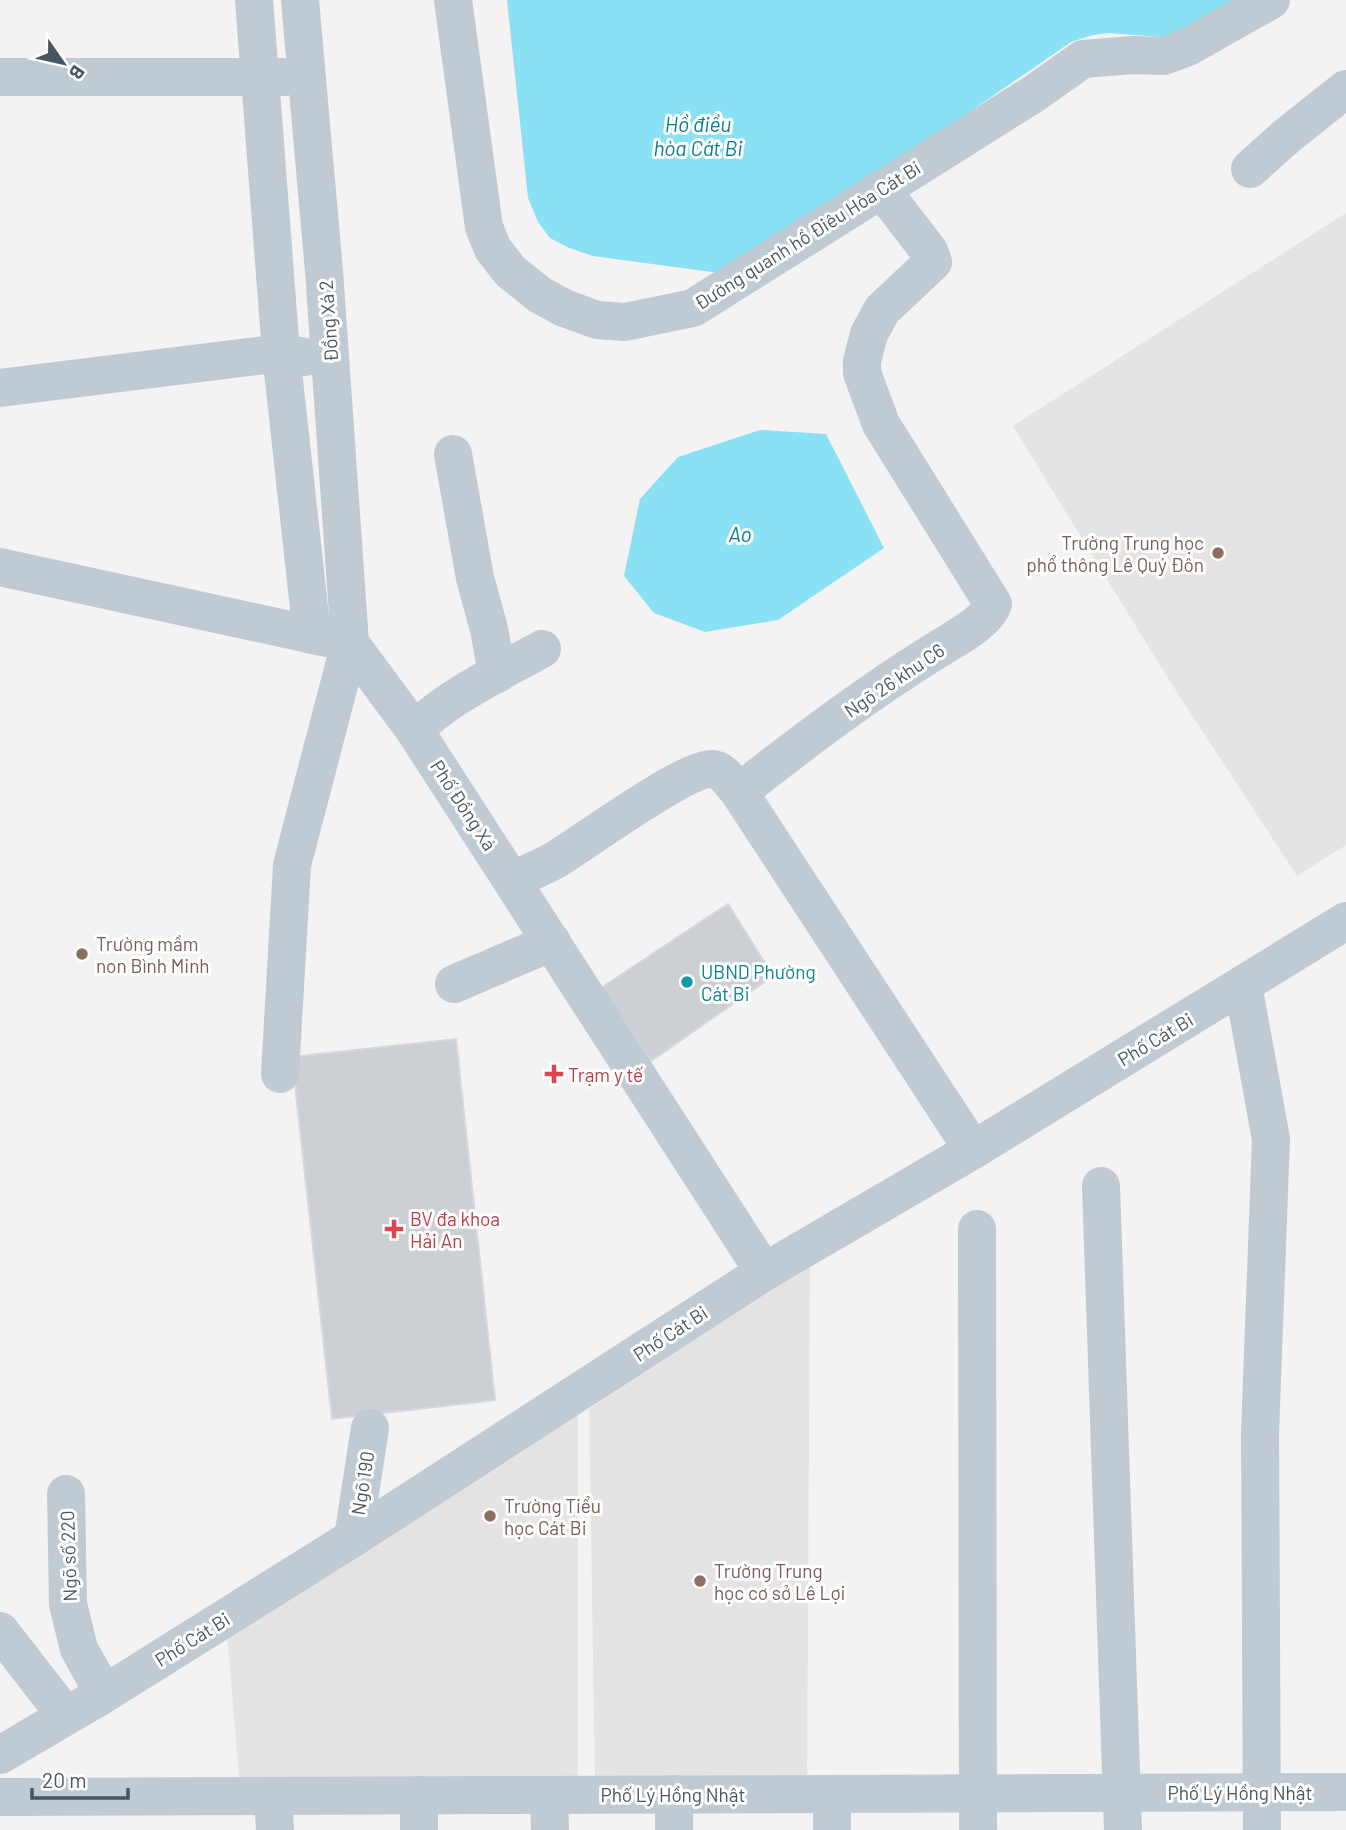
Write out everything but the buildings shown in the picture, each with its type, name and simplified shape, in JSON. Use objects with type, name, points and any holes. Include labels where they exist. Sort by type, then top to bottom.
[{"type":"street","points":[[254,0],[281,353],[312,635]]},
{"type":"street","name":"Đồng Xá 2","points":[[300,0],[331,362],[350,643]]},
{"type":"street","name":"Đường quanh hồ Điêu Hòa Cát Bí","points":[[453,0],[484,228],[493,249],[510,271],[540,295],[564,308],[597,320],[625,323],[693,308],[882,190],[1083,59],[1133,55],[1164,56],[1188,47],[1271,0]]},
{"type":"street","points":[[0,77],[306,77]]},
{"type":"street","points":[[1250,169],[1346,89]]},
{"type":"street","name":"Ngõ 26 khu C6","points":[[739,792],[793,749],[959,636],[989,613],[993,604],[881,424],[866,387],[862,361],[869,334],[882,310],[933,262],[929,251],[882,190]]},
{"type":"street","points":[[0,388],[281,353],[331,362]]},
{"type":"street","points":[[453,454],[475,578],[489,629],[497,674]]},
{"type":"street","points":[[0,567],[350,643],[292,865],[279,1074]]},
{"type":"street","name":"Phố Đồng Xá","points":[[350,643],[415,731],[764,1272]]},
{"type":"street","points":[[415,731],[425,719],[542,649]]},
{"type":"street","points":[[513,880],[555,860],[674,784],[712,768],[719,771],[739,792],[973,1150]]},
{"type":"street","name":"Phố Cát Bi","points":[[0,1755],[104,1694],[354,1538],[764,1272],[973,1150],[1346,921]]},
{"type":"street","points":[[454,984],[552,942]]},
{"type":"street","points":[[1243,985],[1271,1139],[1259,1433],[1262,1830]]},
{"type":"street","points":[[1101,1186],[1123,1830]]},
{"type":"street","points":[[977,1229],[978,1811]]},
{"type":"street","name":"Ngõ 190","points":[[354,1538],[370,1428]]},
{"type":"street","name":"Ngõ số 220","points":[[66,1494],[68,1604],[79,1649],[104,1694]]},
{"type":"street","points":[[0,1631],[66,1716]]},
{"type":"street","name":"Phố Lý Hồng Nhật","points":[[0,1797],[274,1813],[832,1812],[978,1811],[1122,1793],[1346,1791]]},
{"type":"shaded area","name":"Trường Trung học phổ thông Lê Quý Đôn","points":[[1346,213],[1346,845],[1297,876],[1169,680],[1013,426]]},
{"type":"shaded area","name":"Trường Trung học cơ sở Lê Lợi","points":[[810,1258],[807,1785],[595,1778],[589,1409]]},
{"type":"shaded area","name":"Trường Tiểu học Cát Bi","points":[[578,1411],[578,1789],[240,1789],[226,1622]]},
{"type":"water","name":"Hồ điều hòa Cát Bi","points":[[507,0],[1252,0],[1173,38],[1108,33],[1071,42],[759,257],[719,273],[593,256],[550,238],[538,222],[528,198]]},
{"type":"water","name":"Ao","points":[[760,430],[826,434],[884,548],[778,620],[705,632],[654,613],[624,576],[640,499],[678,457]]},
{"type":"place","name":"Trường Trung học phổ thông Lê Quý Đôn","points":[[1218,553]]},
{"type":"place","name":"Trường mầm non Bình Minh","points":[[82,954]]},
{"type":"place","name":"UBND Phường Cát Bi","points":[[687,982]]},
{"type":"place","name":"Trạm y tế","points":[[554,1074]]},
{"type":"place","name":"BV đa khoa Hải An","points":[[394,1229]]},
{"type":"place","name":"Trường Tiểu học Cát Bi","points":[[490,1516]]},
{"type":"place","name":"Trường Trung học cơ sở Lê Lợi","points":[[700,1581]]}]
